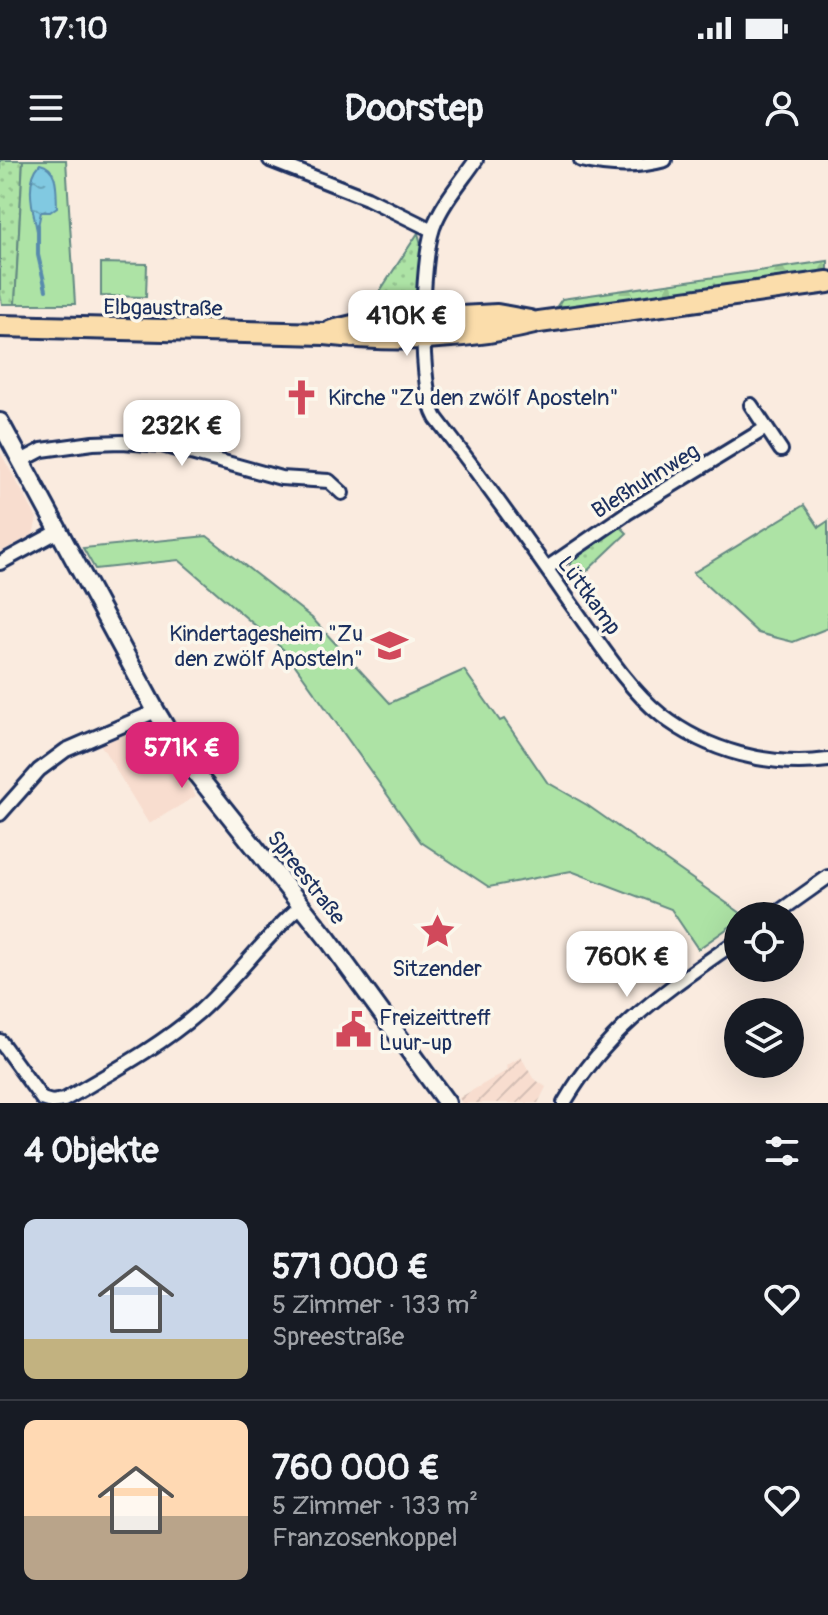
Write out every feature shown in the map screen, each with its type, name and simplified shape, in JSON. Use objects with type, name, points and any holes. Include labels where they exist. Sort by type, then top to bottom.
[{"type":"main road","name":"Elbgaustraße","points":[[0,326],[325,334],[359,323],[497,332],[539,322],[828,282]]},
{"type":"street","points":[[270,160],[367,198],[432,230],[441,210],[476,160]]},
{"type":"street","points":[[581,160],[616,167],[665,160]]},
{"type":"street","name":"Lüttkamp","points":[[432,230],[426,262],[425,328],[426,379],[432,411],[633,687],[662,716],[709,743],[743,755],[797,762],[828,760]]},
{"type":"street","points":[[751,405],[781,450]]},
{"type":"street","name":"Spreestraße","points":[[0,422],[156,711],[200,780],[302,905],[447,1103]]},
{"type":"street","name":"Bleßhuhnweg","points":[[547,568],[627,513],[766,428]]},
{"type":"street","points":[[21,461],[42,450],[80,444],[122,442],[162,445],[281,478],[329,481],[342,493]]},
{"type":"street","points":[[0,563],[59,531]]},
{"type":"street","points":[[0,814],[39,770],[66,750],[156,711]]},
{"type":"street","points":[[793,902],[828,877]]},
{"type":"street","points":[[0,1041],[42,1099],[52,1102],[64,1100],[133,1059],[198,1012],[286,918],[302,905]]},
{"type":"street","points":[[564,1103],[592,1059],[621,1028],[724,950]]},
{"type":"shaded area","points":[[0,452],[37,518],[33,535],[0,552]]},
{"type":"shaded area","points":[[143,728],[155,735],[196,796],[149,824],[99,742]]},
{"type":"shaded area","points":[[521,1057],[533,1078],[546,1087],[538,1103],[462,1103],[459,1098],[508,1070],[506,1066]]},
{"type":"green space","points":[[0,160],[23,160],[15,304],[2,304],[0,295]]},
{"type":"green space","points":[[23,160],[66,160],[75,304],[15,304]]},
{"type":"green space","points":[[418,233],[421,244],[417,294],[374,300]]},
{"type":"green space","points":[[828,261],[828,274],[616,306],[557,306],[562,299]]},
{"type":"green space","points":[[101,263],[147,264],[146,297],[101,296]]},
{"type":"green space","points":[[804,505],[819,527],[828,521],[828,628],[793,642],[758,633],[693,573]]},
{"type":"green space","points":[[621,527],[627,533],[585,573],[570,565],[573,560]]},
{"type":"green space","points":[[207,536],[312,618],[390,703],[464,670],[500,721],[504,719],[547,782],[587,805],[725,902],[724,931],[698,949],[671,909],[571,871],[489,887],[421,842],[285,651],[179,560],[95,569],[83,548]]},
{"type":"water","points":[[40,164],[51,170],[53,175],[57,207],[50,212],[41,212],[37,231],[31,187]]},
{"type":"waterway","points":[[38,225],[38,255],[46,290]]},
{"type":"place","name":"Kirche \"Zu den zwölf Aposteln\"","points":[[302,397]]},
{"type":"place","name":"Kindertagesheim \"Zu den zwölf Aposteln\"","points":[[389,646]]},
{"type":"place","name":"Sitzender","points":[[437,932]]},
{"type":"place","name":"Freizeittreff Luur-up","points":[[353,1030]]}]
